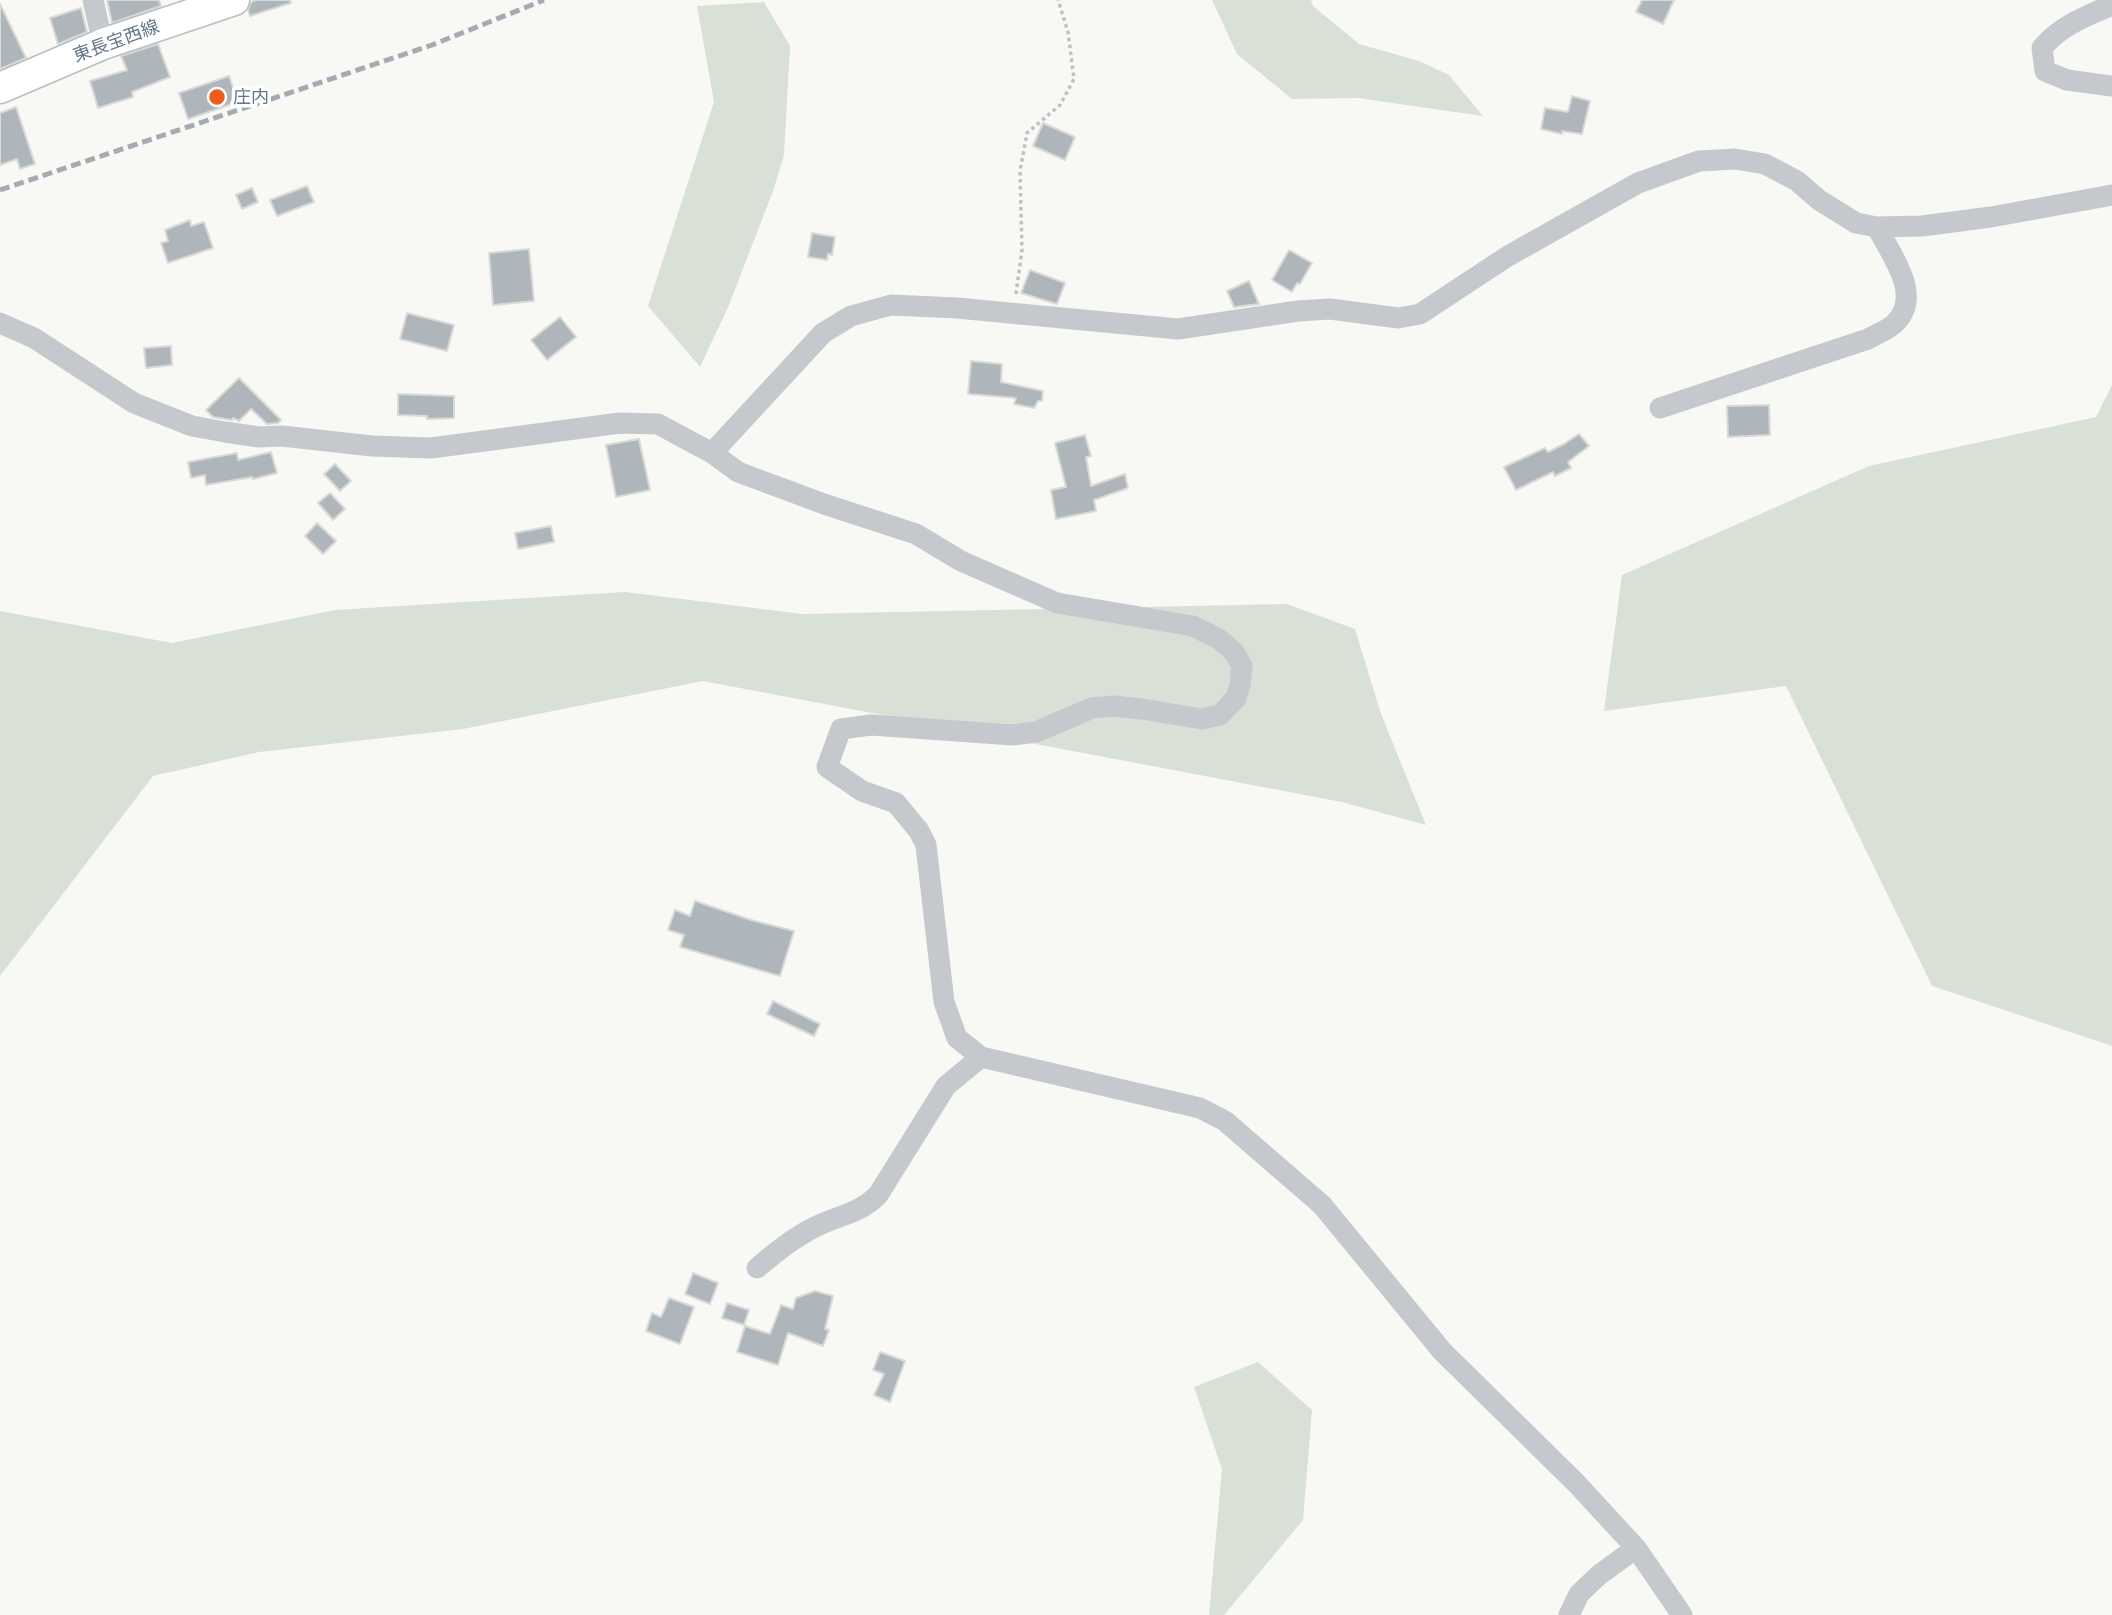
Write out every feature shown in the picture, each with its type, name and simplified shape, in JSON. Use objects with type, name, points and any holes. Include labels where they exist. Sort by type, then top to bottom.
[{"type":"main road","name":"東長宝西線","points":[[0,88],[103,44],[234,0]]},
{"type":"street","points":[[93,0],[103,44]]},
{"type":"street","points":[[2112,5],[2076,21],[2051,37],[2042,48],[2045,71],[2067,80],[2112,86]]},
{"type":"street","points":[[712,453],[823,333],[851,316],[891,305],[957,308],[1178,329],[1298,311],[1330,309],[1398,318],[1420,314],[1508,256],[1638,183],[1699,161],[1735,159],[1765,164],[1797,181],[1819,200],[1856,223],[1877,227],[1922,226],[1991,217],[2112,195]]},
{"type":"street","points":[[1660,408],[1868,339],[1896,322],[1908,300],[1905,282],[1877,227]]},
{"type":"street","points":[[0,323],[34,338],[134,403],[192,426],[225,432],[372,446],[431,448],[620,424],[658,424],[712,453],[738,472],[916,534],[961,561],[1057,603],[1193,626],[1219,639],[1234,652],[1242,666],[1236,698],[1220,715],[1202,719],[1114,706],[1092,708],[1035,732],[1013,735],[871,725],[841,729],[827,767],[862,791],[896,803],[919,831],[926,845],[944,1002],[957,1038],[981,1057],[1200,1108],[1225,1121],[1322,1205],[1442,1351],[1577,1483],[1636,1548],[1682,1615]]},
{"type":"street","points":[[757,1268],[792,1240],[817,1226],[865,1207],[878,1195],[946,1086],[981,1057]]},
{"type":"street","points":[[1569,1615],[1579,1594],[1599,1575],[1636,1548]]},
{"type":"path","points":[[1014,314],[1021,250],[1020,171],[1027,133],[1060,106],[1074,79],[1068,32],[1058,0]]},
{"type":"shaded area","points":[[1212,0],[1311,0],[1313,6],[1359,44],[1419,61],[1449,75],[1483,116],[1358,98],[1292,99],[1237,54]]},
{"type":"shaded area","points":[[764,2],[790,46],[784,155],[729,305],[700,367],[648,306],[714,102],[697,6]]},
{"type":"shaded area","points":[[2112,385],[2112,1046],[1932,986],[1786,686],[1604,711],[1622,575],[1869,466],[2096,417]]},
{"type":"shaded area","points":[[625,592],[802,614],[1287,604],[1355,629],[1381,714],[1426,825],[1342,802],[703,681],[463,729],[259,752],[153,776],[0,976],[0,611],[172,643],[335,610]]},
{"type":"shaded area","points":[[1258,1362],[1312,1410],[1303,1520],[1224,1615],[1209,1615],[1222,1469],[1194,1387]]},
{"type":"building","points":[[107,0],[159,0],[161,6],[112,23]]},
{"type":"building","points":[[290,0],[291,3],[250,16],[248,10],[251,2]]},
{"type":"building","points":[[1642,0],[1674,0],[1663,24],[1636,12]]},
{"type":"building","points":[[0,4],[26,58],[0,69]]},
{"type":"building","points":[[81,8],[87,32],[58,44],[50,18]]},
{"type":"building","points":[[158,44],[170,77],[132,92],[133,97],[98,108],[90,81],[127,70],[121,56]]},
{"type":"building","points":[[229,76],[238,102],[188,119],[179,93]]},
{"type":"building","points":[[1572,96],[1590,101],[1582,134],[1562,131],[1562,134],[1541,129],[1545,108],[1568,112]]},
{"type":"building","points":[[16,107],[35,164],[20,169],[17,159],[0,165],[0,113]]},
{"type":"building","points":[[1043,123],[1075,137],[1065,160],[1033,146]]},
{"type":"building","points":[[307,186],[314,202],[277,216],[270,200]]},
{"type":"building","points":[[252,188],[258,202],[242,209],[236,195]]},
{"type":"building","points":[[190,220],[191,226],[204,222],[213,248],[168,263],[161,243],[168,241],[165,230]]},
{"type":"building","points":[[812,233],[835,237],[832,255],[828,254],[827,260],[808,257]]},
{"type":"building","points":[[529,249],[534,301],[493,305],[489,253]]},
{"type":"building","points":[[1289,250],[1312,263],[1292,292],[1272,280]]},
{"type":"building","points":[[1030,270],[1065,283],[1057,304],[1021,293]]},
{"type":"building","points":[[1249,281],[1259,304],[1234,307],[1227,291]]},
{"type":"building","points":[[407,313],[454,325],[447,351],[400,339]]},
{"type":"building","points":[[560,317],[576,337],[547,360],[531,340]]},
{"type":"building","points":[[171,346],[172,365],[146,368],[144,348]]},
{"type":"building","points":[[971,361],[1002,364],[1001,382],[1043,391],[1042,401],[1038,401],[1034,408],[1014,404],[1016,398],[968,394]]},
{"type":"building","points":[[239,378],[281,420],[278,423],[267,424],[251,409],[239,421],[213,417],[206,410]]},
{"type":"building","points":[[398,394],[454,396],[454,418],[427,419],[427,416],[398,415]]},
{"type":"building","points":[[1769,405],[1770,435],[1728,437],[1727,406]]},
{"type":"building","points":[[1579,434],[1589,446],[1568,462],[1571,468],[1555,476],[1553,472],[1516,490],[1504,467],[1545,448],[1548,452]]},
{"type":"building","points":[[1085,435],[1091,456],[1086,457],[1091,486],[1125,474],[1128,488],[1094,500],[1096,511],[1056,519],[1051,490],[1066,487],[1055,443]]},
{"type":"building","points":[[639,439],[650,490],[616,497],[606,445]]},
{"type":"building","points":[[271,452],[277,473],[206,485],[205,475],[191,478],[188,462],[237,453],[238,460]]},
{"type":"building","points":[[335,464],[351,481],[340,491],[324,474]]},
{"type":"building","points":[[330,493],[345,509],[333,520],[318,503]]},
{"type":"building","points":[[317,523],[336,541],[323,554],[305,536]]},
{"type":"building","points":[[551,526],[554,542],[518,549],[515,533]]},
{"type":"building","points":[[695,901],[794,931],[780,976],[680,947],[684,935],[668,930],[675,910],[690,916]]},
{"type":"building","points":[[773,1001],[820,1024],[814,1036],[767,1014]]},
{"type":"building","points":[[693,1273],[718,1283],[710,1304],[685,1294]]},
{"type":"building","points":[[815,1291],[833,1296],[825,1329],[829,1330],[823,1346],[788,1333],[778,1365],[737,1352],[745,1326],[770,1334],[781,1305],[793,1309],[796,1298]]},
{"type":"building","points":[[669,1298],[694,1307],[680,1344],[646,1331],[652,1313],[661,1317]]},
{"type":"building","points":[[727,1303],[749,1310],[744,1325],[722,1318]]},
{"type":"building","points":[[880,1352],[905,1361],[890,1402],[874,1395],[884,1374],[873,1370]]},
{"type":"railway","points":[[0,190],[432,45],[544,0]]},
{"type":"place","name":"庄内","points":[[217,97]]}]
